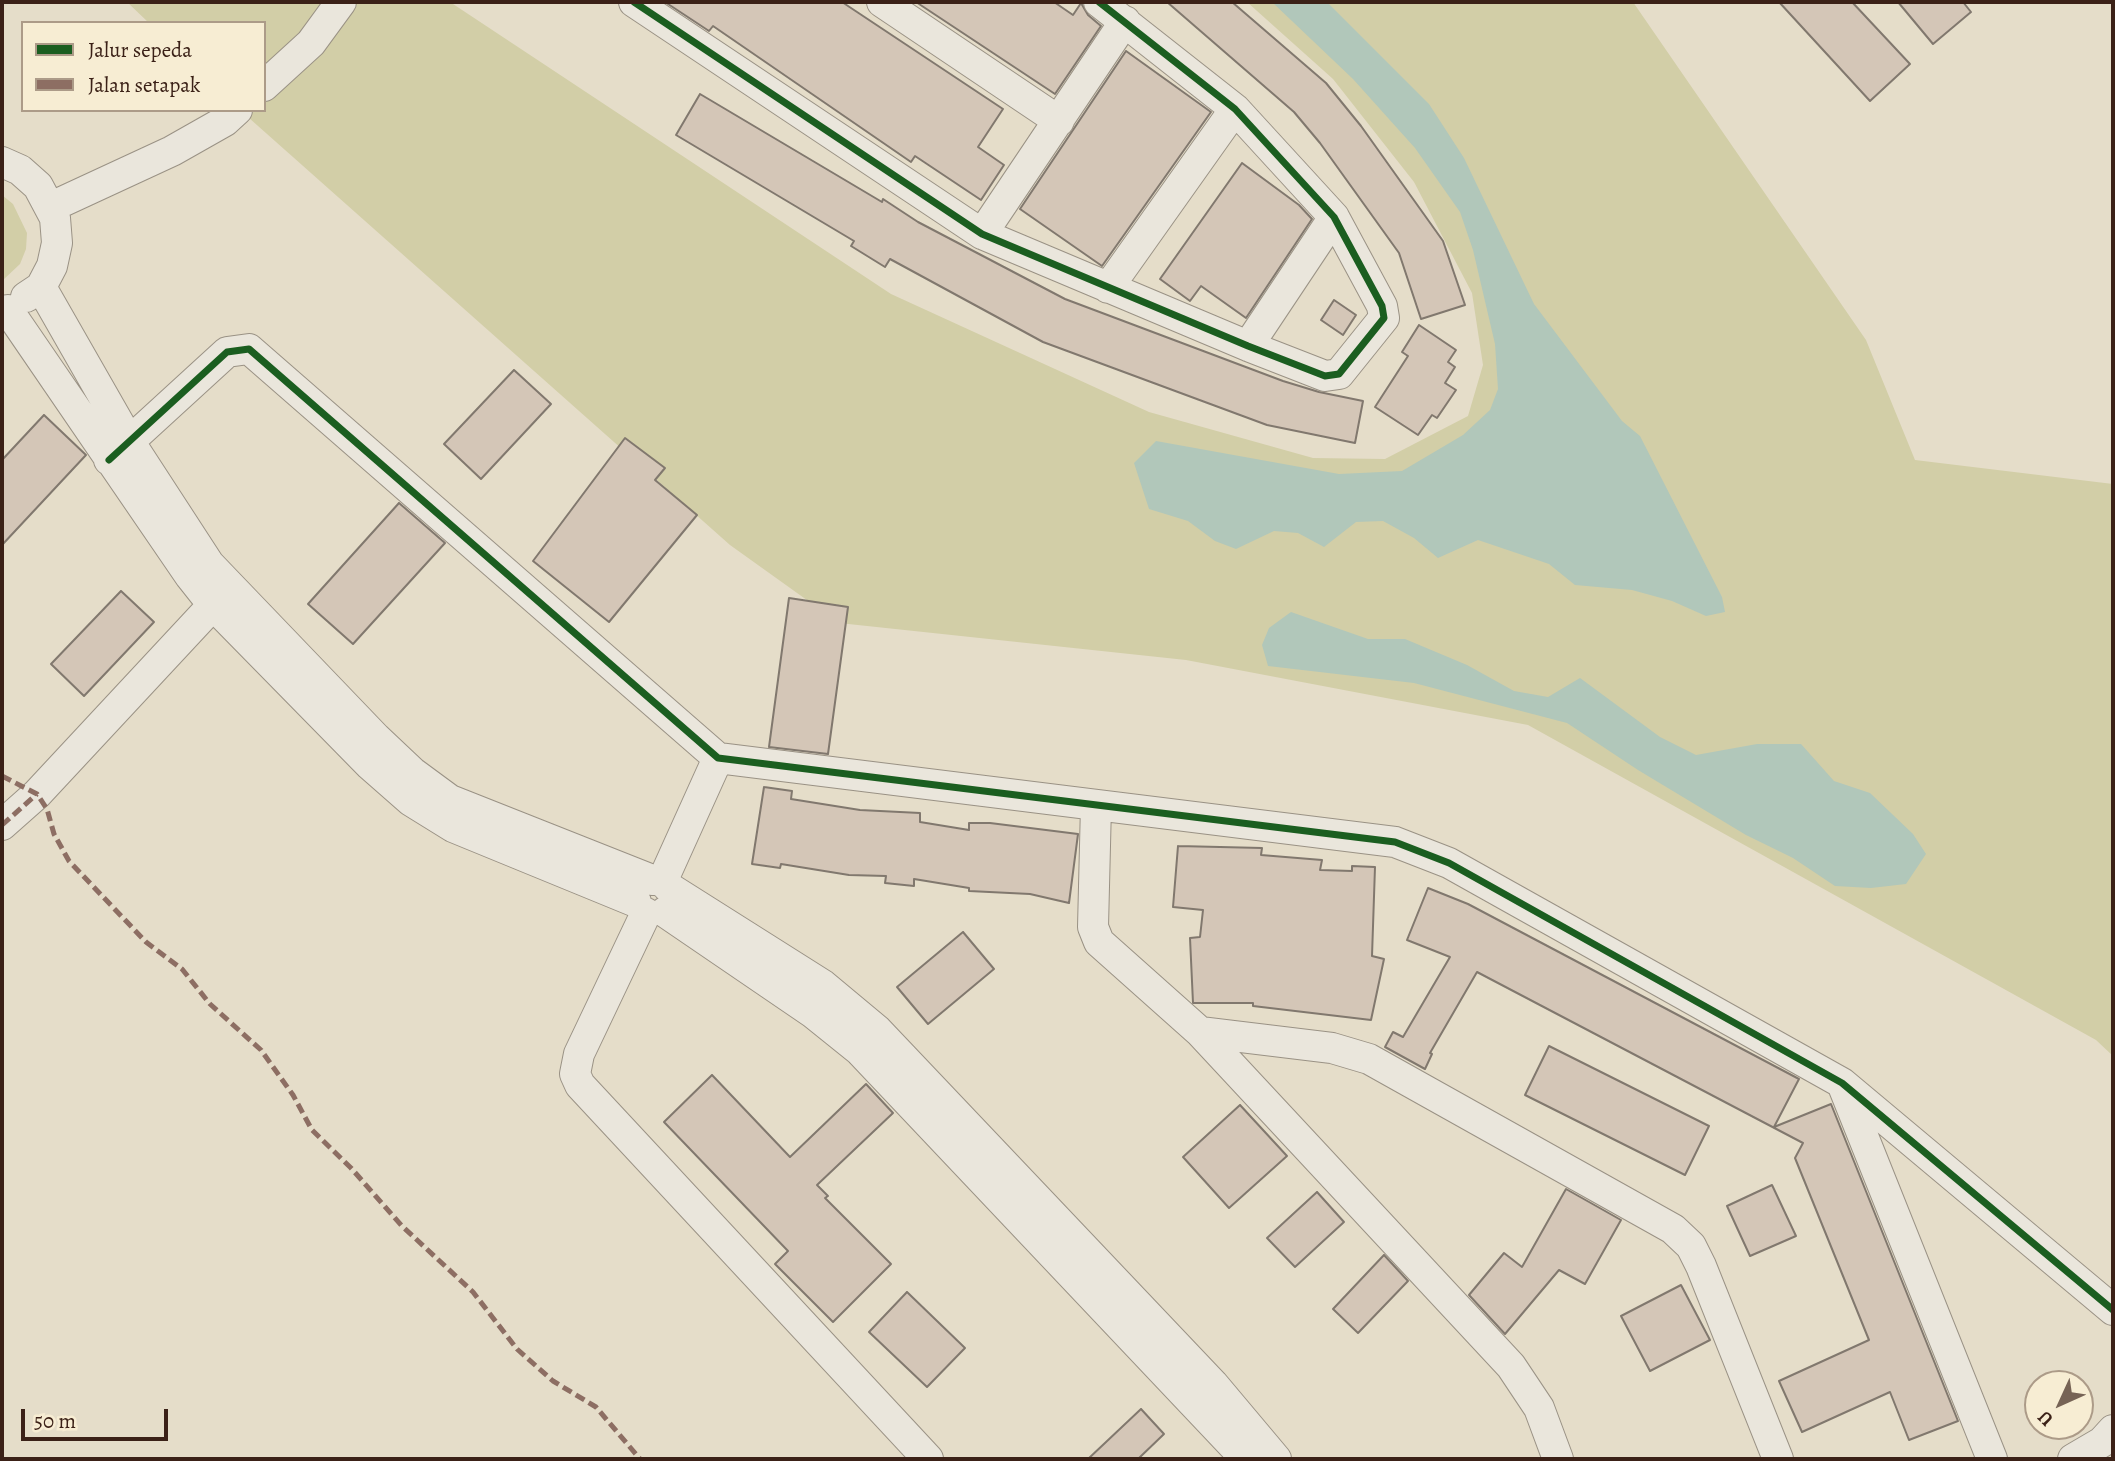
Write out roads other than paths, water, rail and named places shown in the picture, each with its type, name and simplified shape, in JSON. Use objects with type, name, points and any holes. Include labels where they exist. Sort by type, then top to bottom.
[{"type":"street","points":[[266,84],[311,43],[341,2]]},
{"type":"street","points":[[634,2],[982,234],[1248,346],[1325,376],[1339,374],[1384,318],[1382,306],[1334,217],[1235,109],[1099,2]]},
{"type":"street","points":[[882,2],[1059,121]]},
{"type":"street","points":[[982,234],[1125,21]]},
{"type":"street","points":[[1108,288],[1235,109]]},
{"type":"street","points":[[51,207],[172,151],[225,121],[235,112]]},
{"type":"street","points":[[2,162],[30,177],[51,207],[57,243],[52,266],[41,287],[5,311],[209,564],[323,685],[412,772],[450,800],[655,896],[823,985],[877,1030],[1246,1459]]},
{"type":"street","points":[[1248,346],[1334,217]]},
{"type":"street","points":[[41,287],[119,450],[190,576],[214,605],[370,765],[411,801],[453,827],[655,896]]},
{"type":"street","points":[[119,450],[227,352],[238,348],[249,349],[718,758],[1395,842],[1449,863],[1842,1083],[2113,1310]]},
{"type":"street","points":[[2,825],[37,794],[214,605]]},
{"type":"street","points":[[718,758],[579,1054],[575,1074],[580,1085],[928,1459]]},
{"type":"street","points":[[1096,805],[1093,927],[1099,942],[1200,1032],[1511,1366],[1539,1408],[1558,1459]]},
{"type":"street","points":[[1200,1032],[1332,1048],[1369,1059],[1673,1228],[1691,1246],[1701,1266],[1778,1459]]},
{"type":"street","points":[[1842,1083],[1992,1459]]},
{"type":"street","points":[[1069,1252],[1213,1384],[1276,1459]]},
{"type":"street","points":[[2073,1459],[2102,1442],[2113,1430]]}]
